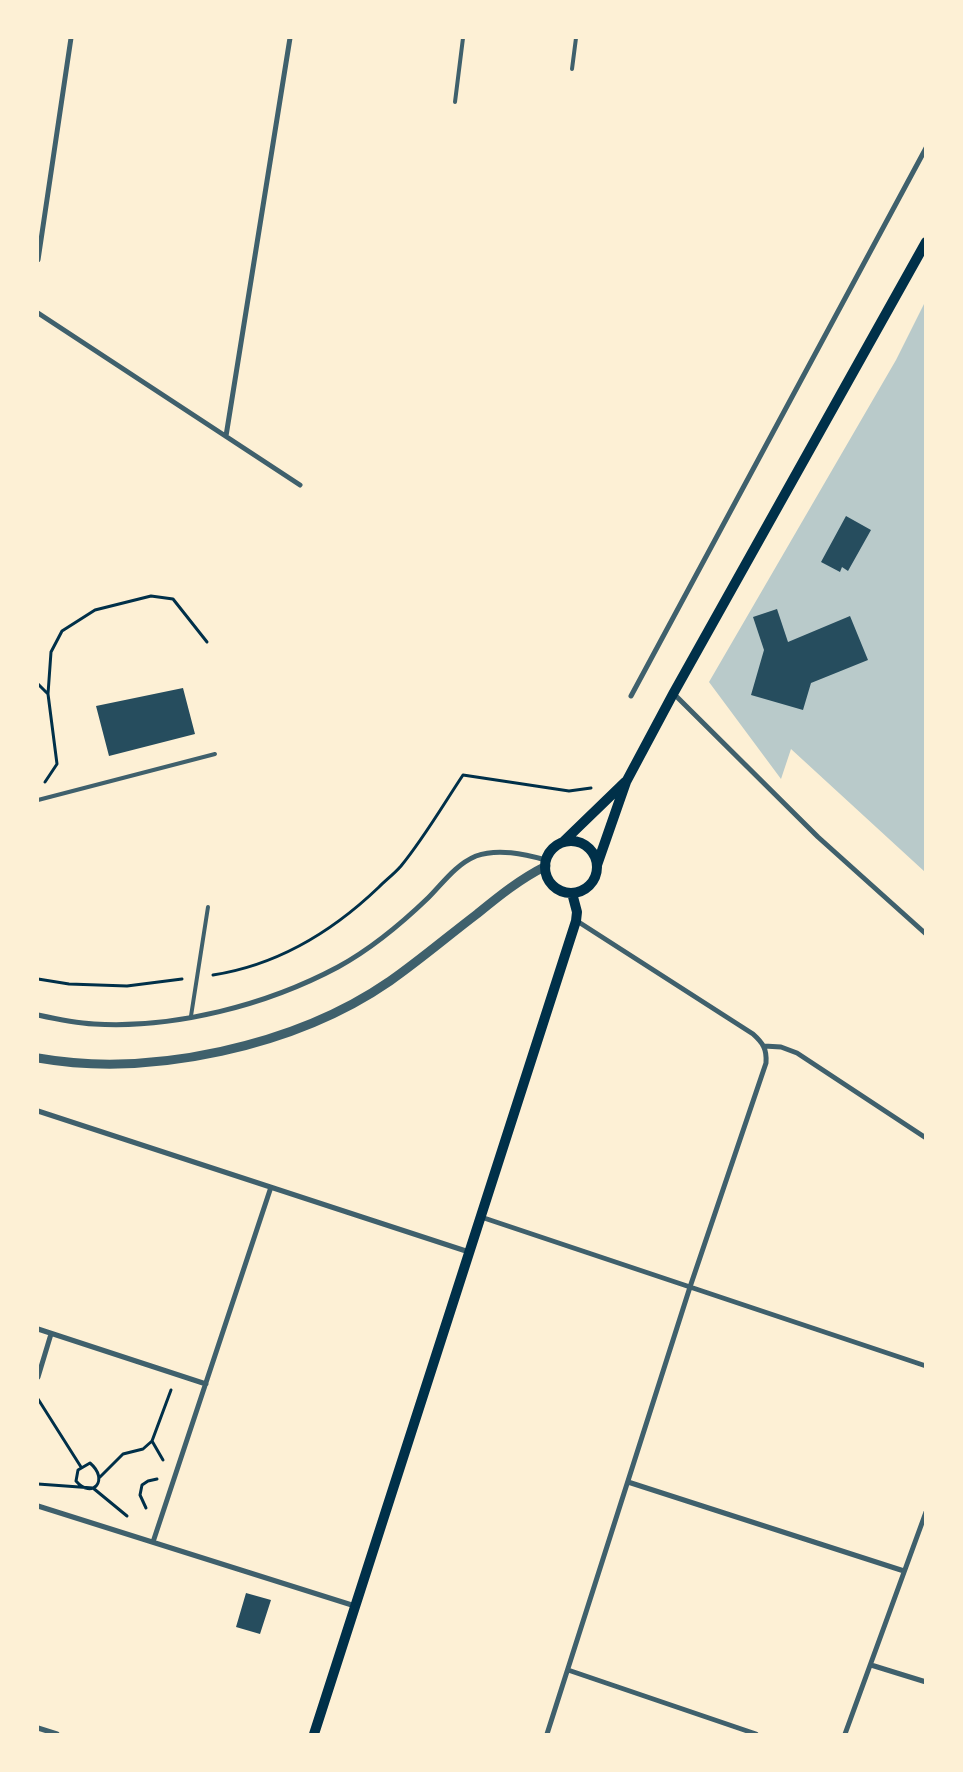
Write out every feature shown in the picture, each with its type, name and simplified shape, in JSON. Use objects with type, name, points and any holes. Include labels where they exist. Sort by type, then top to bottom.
[{"type":"main road","points":[[626,782],[563,842],[552,849],[546,863],[548,878],[551,884],[561,891],[578,892],[589,886],[596,876],[597,865],[626,782],[673,694],[926,242]]},
{"type":"main road","points":[[563,842],[569,841],[582,844],[593,852],[597,865]]},
{"type":"main road","points":[[314,1734],[576,920],[577,912],[572,893]]},
{"type":"street","points":[[38,260],[71,38]]},
{"type":"street","points":[[226,436],[290,38]]},
{"type":"street","points":[[631,696],[926,148]]},
{"type":"street","points":[[38,313],[300,485]]},
{"type":"street","points":[[673,694],[818,837],[926,934]]},
{"type":"street","points":[[38,1015],[93,1024],[159,1021],[229,1009],[266,998],[303,984],[339,967],[386,935],[427,898],[455,868],[477,856],[500,852],[516,853],[546,863]]},
{"type":"street","points":[[38,1058],[89,1063],[131,1063],[172,1060],[246,1046],[324,1019],[389,982],[518,882],[546,863]]},
{"type":"street","points":[[547,1734],[690,1287],[766,1063],[764,1046],[753,1034],[576,920]]},
{"type":"street","points":[[764,1046],[781,1047],[797,1053],[926,1138]]},
{"type":"street","points":[[38,1111],[470,1252]]},
{"type":"street","points":[[153,1542],[271,1187]]},
{"type":"street","points":[[481,1217],[926,1366]]},
{"type":"street","points":[[38,1329],[206,1384]]},
{"type":"street","points":[[38,1377],[51,1334]]},
{"type":"street","points":[[628,1482],[904,1571]]},
{"type":"street","points":[[38,1506],[356,1606]]},
{"type":"street","points":[[845,1734],[904,1571],[924,1523],[926,1512]]},
{"type":"street","points":[[870,1665],[926,1682]]},
{"type":"street","points":[[568,1670],[756,1734]]},
{"type":"street","points":[[38,1728],[57,1734]]},
{"type":"lane","points":[[454,102],[463,38]]},
{"type":"lane","points":[[572,69],[576,38]]},
{"type":"lane","points":[[38,800],[215,754]]},
{"type":"lane","points":[[191,1016],[208,907]]},
{"type":"path","points":[[42,785],[56,764],[48,694],[51,652],[62,631],[95,610],[151,596],[173,599],[207,642]]},
{"type":"path","points":[[38,684],[48,694]]},
{"type":"path","points":[[38,979],[69,984],[127,986],[197,978],[233,972],[277,957],[312,941],[359,907],[400,867],[440,812],[463,775],[569,791],[626,782]]},
{"type":"path","points":[[38,1484],[87,1490],[93,1488],[100,1477],[123,1454],[143,1449],[152,1441],[176,1374]]},
{"type":"path","points":[[38,1399],[81,1467]]},
{"type":"path","points":[[82,1488],[76,1481],[78,1470],[81,1467],[90,1463],[97,1469],[100,1477]]},
{"type":"path","points":[[146,1513],[140,1495],[142,1485],[162,1477]]},
{"type":"shaded area","points":[[925,302],[925,872],[791,749],[781,779],[709,682],[896,360]]},
{"type":"building","points":[[846,516],[871,530],[848,571],[842,567],[840,572],[821,562]]},
{"type":"building","points":[[777,609],[788,642],[850,616],[868,660],[811,683],[803,710],[751,695],[764,650],[753,617]]},
{"type":"building","points":[[183,688],[195,734],[109,756],[96,706]]},
{"type":"building","points":[[246,1593],[271,1600],[260,1634],[236,1627]]}]
